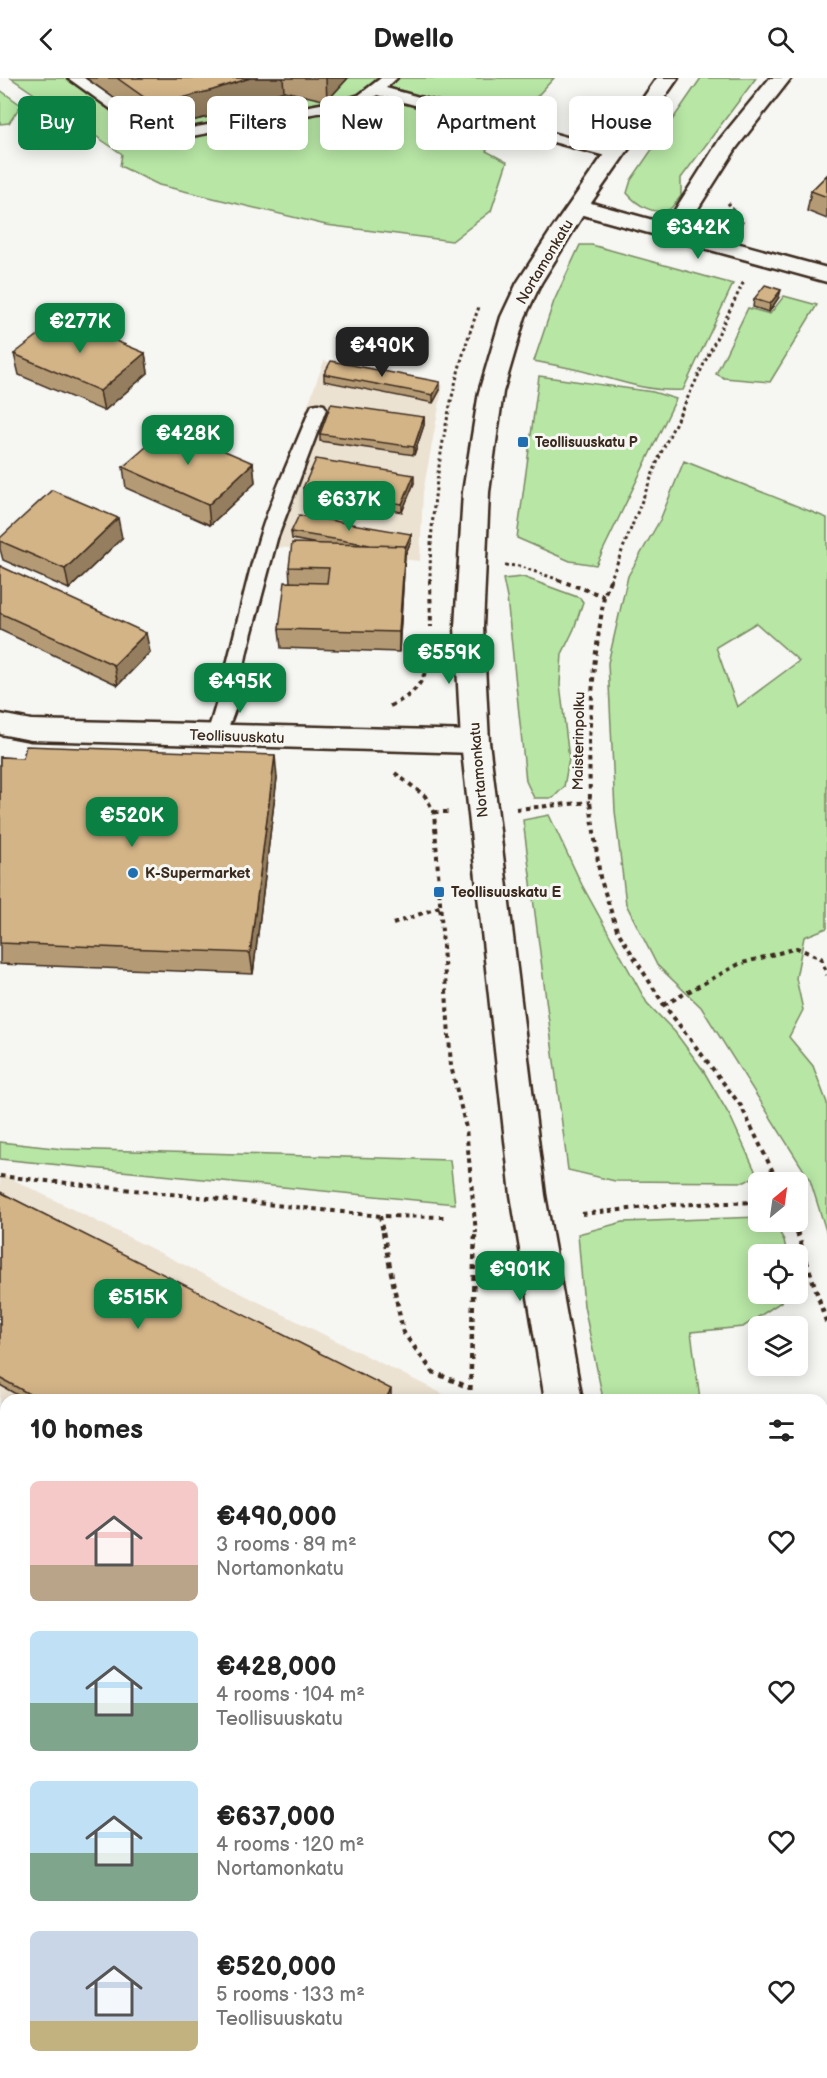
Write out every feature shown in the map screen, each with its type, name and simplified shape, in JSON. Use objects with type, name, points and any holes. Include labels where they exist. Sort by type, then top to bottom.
[{"type":"main road","name":"Nortamonkatu","points":[[563,1394],[528,1195],[475,742],[469,627],[476,492],[498,363],[513,317],[529,283],[613,154],[668,78]]},
{"type":"main road","points":[[672,232],[728,144],[781,78]]},
{"type":"main road","points":[[579,207],[827,275]]},
{"type":"main road","name":"Teollisuuskatu","points":[[0,724],[31,730],[216,737],[475,742]]},
{"type":"lane","points":[[75,78],[152,132],[170,136],[350,103],[376,90],[390,78]]},
{"type":"lane","points":[[376,90],[613,154]]},
{"type":"lane","points":[[216,737],[226,707],[238,651],[268,539],[318,409]]},
{"type":"path","name":"Maisterinpolku","points":[[744,280],[662,453],[604,596],[594,666],[589,739],[590,802],[600,877],[617,930],[664,1005],[741,1106],[773,1172]]},
{"type":"path","points":[[430,561],[519,566],[604,596]]},
{"type":"path","points":[[391,706],[390,769],[425,796],[434,812],[452,1066],[466,1128],[476,1238],[470,1394]]},
{"type":"path","points":[[393,924],[442,906]]},
{"type":"path","points":[[664,1005],[739,964],[796,948],[821,958],[827,975]]},
{"type":"path","points":[[0,1176],[380,1216],[447,1217]]},
{"type":"path","points":[[582,1214],[666,1205],[748,1202]]},
{"type":"path","points":[[380,1216],[403,1332],[434,1372],[470,1388]]},
{"type":"path","points":[[798,1232],[827,1324]]},
{"type":"shaded area","points":[[324,361],[443,385],[423,492],[420,561],[257,545]]},
{"type":"shaded area","points":[[0,1173],[443,1394],[0,1394]]},
{"type":"green space","points":[[11,78],[554,78],[537,96],[416,96],[416,150],[487,150],[507,162],[491,211],[452,241],[326,225],[159,185],[120,166],[122,154],[116,150],[195,150],[195,96],[108,96],[108,144],[96,136],[96,96],[37,96]]},
{"type":"green space","points":[[701,78],[756,78],[681,178],[681,196],[675,204],[665,211],[653,211],[627,193],[631,180],[652,150],[673,150],[673,119]]},
{"type":"green space","points":[[0,90],[18,103],[18,110],[9,123],[0,124]]},
{"type":"green space","points":[[580,245],[592,245],[733,284],[683,390],[647,388],[534,361],[554,301]]},
{"type":"green space","points":[[784,296],[817,305],[770,382],[724,378],[716,374],[748,308],[770,314]]},
{"type":"green space","points":[[539,376],[653,392],[676,399],[596,565],[570,561],[517,538]]},
{"type":"green space","points":[[684,461],[827,518],[827,928],[804,937],[796,978],[803,1010],[789,1037],[813,1066],[827,1103],[827,1234],[808,1172],[805,1172],[701,1007],[657,965],[626,904],[615,811],[608,663],[628,576],[660,520]],"holes":[[[756,623],[799,661],[737,707],[716,647]]]},
{"type":"green space","points":[[523,577],[580,598],[583,602],[562,654],[560,684],[569,759],[564,787],[553,798],[534,798],[526,781],[507,598],[503,579]]},
{"type":"green space","points":[[549,815],[582,885],[647,1003],[675,1032],[703,1070],[731,1118],[756,1172],[748,1172],[748,1180],[615,1181],[568,1170],[523,820]]},
{"type":"green space","points":[[0,1142],[63,1149],[450,1160],[455,1204],[0,1159]]},
{"type":"green space","points":[[748,1217],[748,1232],[779,1232],[785,1244],[748,1244],[748,1304],[778,1304],[760,1316],[748,1316],[748,1324],[743,1327],[691,1332],[699,1394],[602,1394],[584,1306],[578,1234],[623,1222]]},
{"type":"building","points":[[117,78],[250,78],[190,96],[142,96]]},
{"type":"building","points":[[827,175],[827,197],[811,191]]},
{"type":"building","points":[[765,285],[781,290],[770,304],[754,299]]},
{"type":"building","points":[[60,318],[145,353],[100,391],[14,354]]},
{"type":"building","points":[[331,361],[440,382],[433,395],[324,374]]},
{"type":"building","points":[[331,404],[424,417],[414,447],[320,434]]},
{"type":"building","points":[[169,427],[253,463],[208,505],[123,467]]},
{"type":"building","points":[[316,459],[414,475],[402,504],[303,488]]},
{"type":"building","points":[[52,490],[118,518],[65,569],[0,541],[0,538]]},
{"type":"building","points":[[299,515],[411,534],[405,548],[405,546],[370,545],[291,532]]},
{"type":"building","points":[[292,543],[405,546],[399,632],[279,629],[285,582],[327,583],[329,568],[289,567]]},
{"type":"building","points":[[0,566],[146,633],[114,665],[0,613]]},
{"type":"building","name":"K-Supermarket","points":[[26,746],[275,755],[250,953],[0,943],[0,757],[23,758]]},
{"type":"building","points":[[0,1192],[391,1389],[388,1394],[29,1394],[0,1378]]},
{"type":"place","name":"Teollisuuskatu P","points":[[523,442]]},
{"type":"place","name":"K-Supermarket","points":[[133,873]]},
{"type":"place","name":"Teollisuuskatu E","points":[[439,892]]}]
